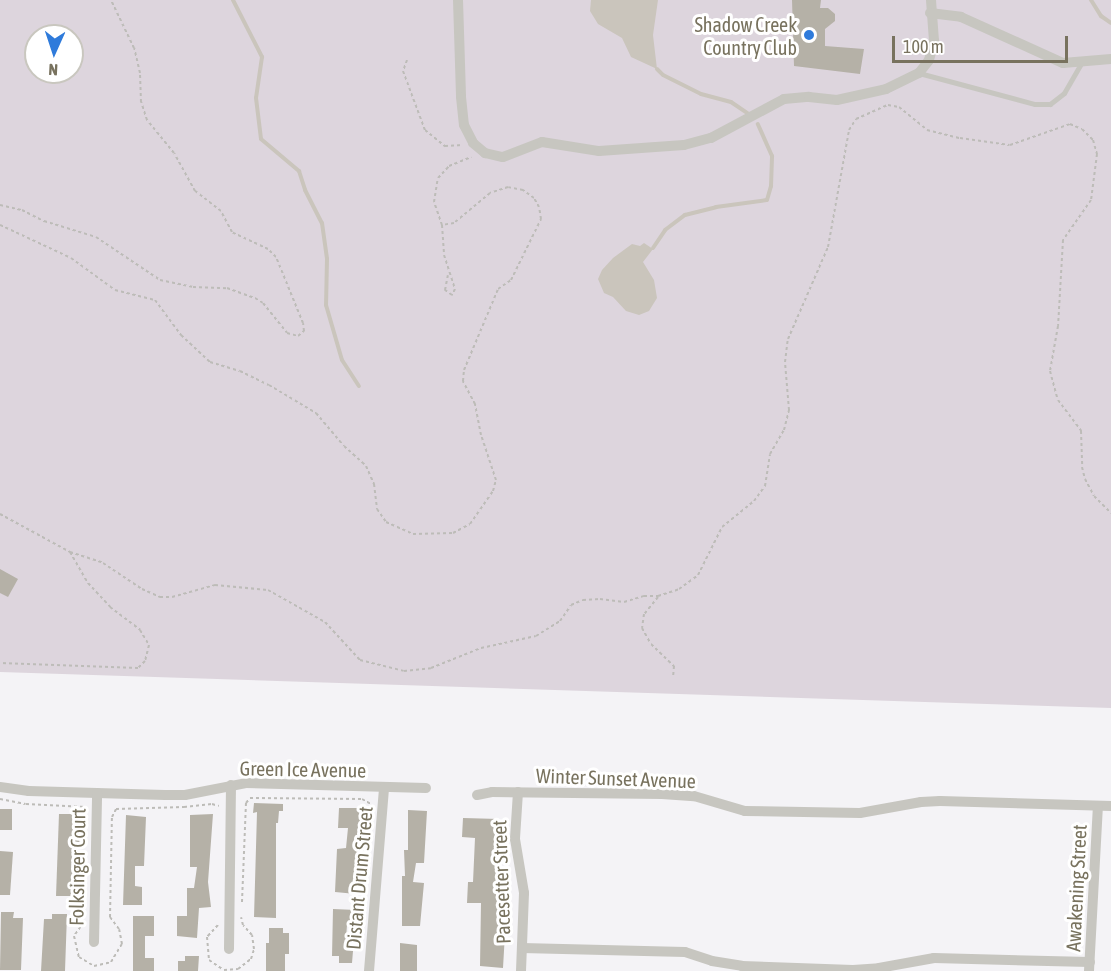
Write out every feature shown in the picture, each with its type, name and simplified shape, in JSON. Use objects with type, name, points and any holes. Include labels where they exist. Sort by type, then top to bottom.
[{"type":"street","points":[[458,0],[464,125],[473,143],[486,153],[503,157],[542,142],[599,151],[684,145],[711,138],[784,99],[852,98],[886,89],[925,68],[933,52],[934,41],[930,13],[931,0]]},
{"type":"street","points":[[930,13],[961,18],[1063,63],[1111,58]]},
{"type":"street","name":"Green Ice Avenue","points":[[0,787],[12,790],[185,795],[246,783],[384,789],[426,788]]},
{"type":"street","points":[[229,949],[231,785]]},
{"type":"street","name":"Distant Drum Street","points":[[369,971],[384,789]]},
{"type":"street","name":"Winter Sunset Avenue","points":[[477,795],[518,792],[694,796],[746,811],[860,813],[921,802],[940,801],[1111,806]]},
{"type":"street","name":"Pacesetter Street","points":[[518,792],[515,839],[524,893],[521,971]]},
{"type":"street","name":"Folksinger Court","points":[[94,942],[97,793]]},
{"type":"street","name":"Awakening Street","points":[[1090,966],[1098,806]]},
{"type":"street","points":[[522,948],[685,952],[712,961],[742,966],[853,970],[879,968],[934,958],[1090,966]]},
{"type":"lane","points":[[919,73],[1035,104],[1050,104],[1064,93],[1082,61]]},
{"type":"path","points":[[0,205],[22,210],[44,221],[102,239],[120,255],[160,280],[193,287],[227,288],[255,298],[263,303],[287,333],[297,336],[304,331],[283,270],[276,257],[268,249],[232,232],[221,211],[195,191],[174,153],[147,120],[141,102],[140,74],[134,48],[111,0]]},
{"type":"path","points":[[406,60],[404,71],[419,120],[427,133],[449,147],[467,145]]},
{"type":"path","points":[[0,514],[70,552],[103,563],[142,589],[160,597],[172,597],[215,585],[268,590],[320,619],[360,660],[404,671],[431,668],[481,648],[536,636],[560,621],[571,605],[583,600],[605,599],[624,602],[644,596],[658,596],[679,589],[694,580],[705,564],[722,527],[754,501],[765,486],[770,454],[784,430],[789,410],[785,362],[788,339],[828,247],[849,130],[856,119],[888,105],[899,107],[927,130],[960,138],[1010,145],[1070,124],[1082,129],[1093,140],[1097,154],[1091,200],[1063,240],[1058,326],[1050,371],[1058,400],[1082,436],[1082,467],[1085,479],[1094,496],[1111,513]]},
{"type":"path","points":[[448,275],[455,289],[452,295],[445,290],[448,275],[442,225],[434,202],[438,178],[449,166],[471,157],[474,152]]},
{"type":"path","points":[[0,225],[71,258],[115,290],[155,300],[181,335],[210,362],[240,371],[316,412],[344,446],[366,466],[374,484],[375,501],[386,522],[406,532],[426,534],[453,533],[466,528],[495,487],[496,474],[482,435],[475,404],[462,376],[495,296],[515,273],[539,228],[541,212],[537,202],[527,192],[518,188],[500,188],[480,200],[457,221],[442,225]]},
{"type":"path","points":[[0,663],[130,669],[138,668],[145,661],[149,645],[143,633],[102,599],[76,566],[70,552]]},
{"type":"path","points":[[658,596],[644,614],[642,627],[651,644],[671,662],[673,678]]},
{"type":"path","points":[[242,905],[246,803],[250,798],[362,799]]},
{"type":"path","points":[[0,799],[26,804],[83,806],[90,812]]},
{"type":"path","points":[[87,918],[74,936],[76,953],[83,961],[94,966],[111,962],[122,944],[119,928],[110,917],[112,817],[116,809],[212,804],[222,811]]},
{"type":"path","points":[[220,920],[207,937],[208,955],[218,968],[231,970],[243,967],[254,953],[252,935],[243,925],[241,917]]},
{"type":"shaded area","points":[[0,0],[1111,0],[1111,708],[0,672]]},
{"type":"shaded area","points":[[591,0],[658,0],[653,35],[657,69],[631,57],[622,38],[598,24],[590,11]]},
{"type":"shaded area","points":[[644,243],[653,249],[643,262],[654,280],[657,298],[649,311],[639,315],[626,311],[613,297],[604,293],[598,279],[602,270],[613,258],[632,244],[640,246]]},
{"type":"building","name":"Shadow Creek Country Club","points":[[792,0],[821,0],[820,8],[828,8],[835,14],[835,21],[825,29],[825,46],[864,49],[860,74],[794,66]]},
{"type":"building","points":[[0,569],[18,579],[8,597],[0,593]]},
{"type":"building","points":[[254,803],[283,804],[283,811],[279,811],[278,823],[276,823],[276,918],[254,917],[257,812],[253,813]]},
{"type":"building","points":[[339,808],[361,808],[356,894],[335,892],[337,849],[346,848],[348,828],[338,828]]},
{"type":"building","points":[[0,809],[12,809],[12,830],[0,830]]},
{"type":"building","points":[[408,810],[427,811],[424,863],[416,863],[413,882],[424,883],[420,926],[402,926],[402,876],[405,876],[404,850],[408,850]]},
{"type":"building","points":[[59,814],[81,814],[76,896],[56,896]]},
{"type":"building","points":[[213,814],[208,882],[211,907],[199,908],[197,938],[177,936],[177,916],[187,916],[187,888],[194,888],[197,867],[190,867],[190,815]]},
{"type":"building","points":[[126,815],[146,817],[144,866],[135,866],[135,886],[142,887],[142,905],[123,905]]},
{"type":"building","points":[[463,818],[499,819],[499,832],[495,832],[494,854],[498,854],[497,884],[503,884],[498,916],[506,916],[503,968],[480,966],[481,903],[467,903],[468,882],[473,882],[475,838],[462,837]]},
{"type":"building","points":[[0,851],[13,852],[10,895],[0,895]]},
{"type":"building","points":[[333,909],[356,910],[355,925],[347,925],[346,938],[354,939],[352,963],[339,963],[339,956],[332,956]]},
{"type":"building","points":[[1,912],[14,912],[13,918],[23,918],[21,970],[0,970]]},
{"type":"building","points":[[52,914],[67,914],[65,971],[41,971],[44,919],[52,919]]},
{"type":"building","points":[[133,916],[154,916],[154,936],[145,936],[145,958],[154,958],[154,971],[133,971]]},
{"type":"building","points":[[269,928],[283,928],[283,933],[289,933],[289,954],[285,954],[285,971],[266,971],[266,943],[269,943]]},
{"type":"building","points":[[400,943],[417,945],[417,971],[400,971]]},
{"type":"building","points":[[185,956],[199,956],[198,971],[178,971],[178,961],[185,961]]},
{"type":"waterway","points":[[233,0],[262,57],[256,98],[261,139],[299,171],[305,190],[322,223],[327,259],[326,305],[342,360],[359,386]]},
{"type":"waterway","points":[[1091,0],[1101,16],[1111,23]]},
{"type":"waterway","points":[[657,69],[663,75],[701,94],[731,102],[749,114]]},
{"type":"waterway","points":[[653,248],[665,230],[685,215],[716,207],[767,200],[771,186],[772,156],[758,124]]},
{"type":"place","name":"Shadow Creek Country Club","points":[[809,35]]}]
